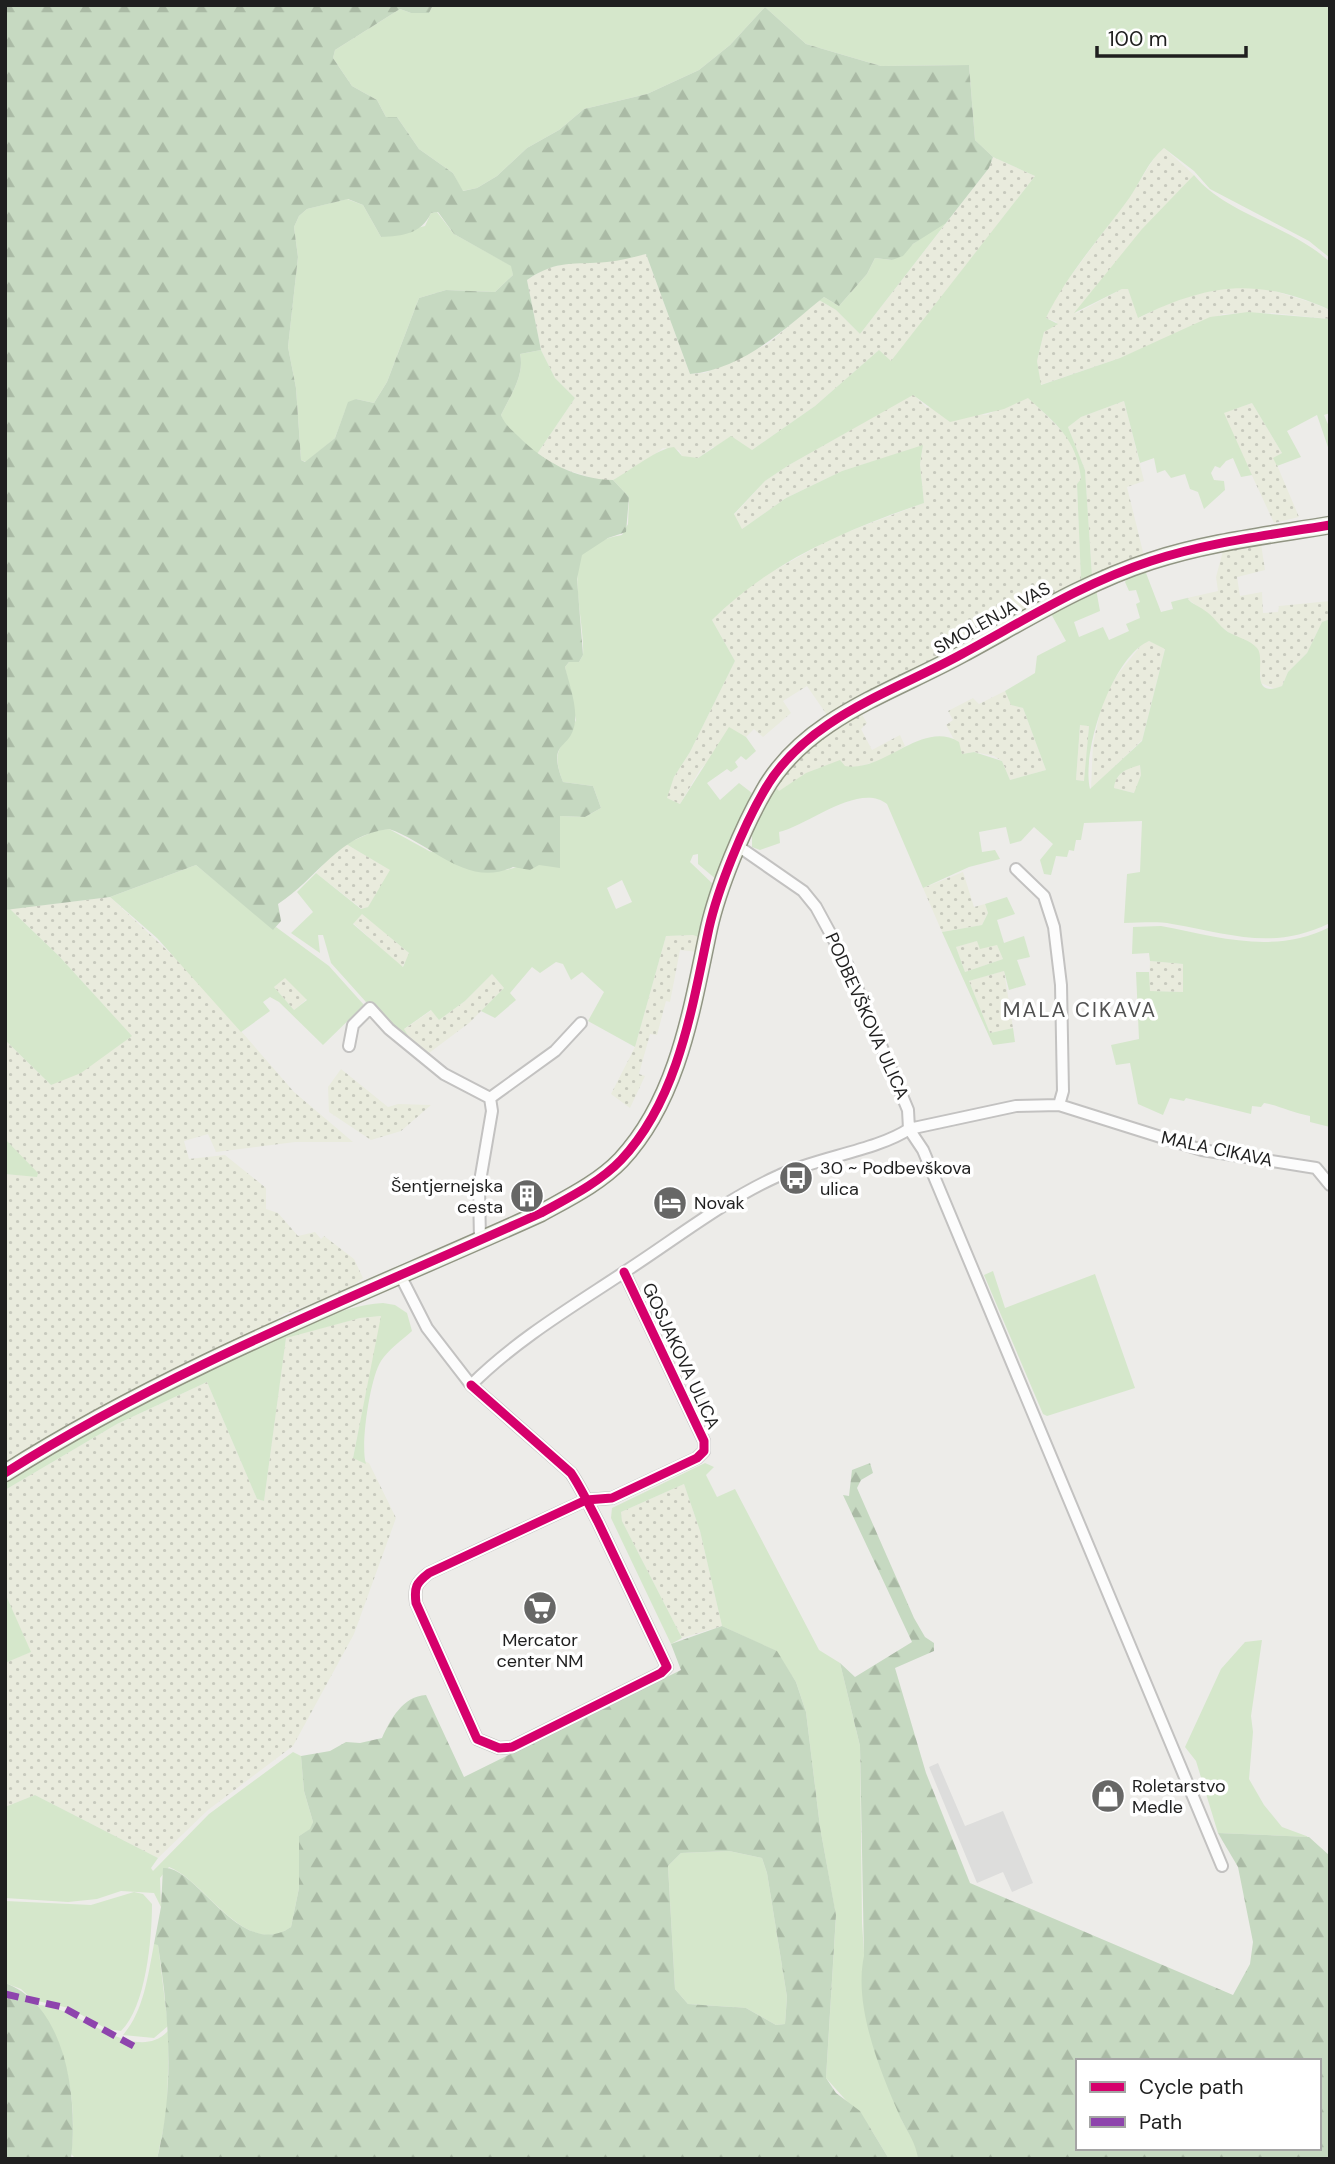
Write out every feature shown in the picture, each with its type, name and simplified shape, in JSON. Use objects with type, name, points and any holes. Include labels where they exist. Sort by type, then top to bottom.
[{"type":"main road","name":"SMOLENJA VAS","points":[[738,846],[764,790],[783,762],[809,739],[861,705],[963,654],[1066,595],[1115,574],[1179,553],[1330,525]]},
{"type":"main road","points":[[5,1473],[191,1370],[541,1213],[587,1187],[620,1161],[643,1130],[672,1073],[683,1042],[710,926],[738,846]]},
{"type":"street","name":"PODBEVŠKOVA ULICA","points":[[738,846],[803,891],[816,907],[848,966],[908,1111],[908,1129]]},
{"type":"street","points":[[1016,869],[1044,896],[1059,958],[1063,1091],[1059,1105]]},
{"type":"street","points":[[349,1046],[353,1025],[370,1008],[389,1029],[444,1074],[490,1098]]},
{"type":"street","points":[[490,1098],[555,1051],[581,1023]]},
{"type":"street","points":[[480,1241],[479,1187],[492,1111],[490,1098]]},
{"type":"street","name":"MALA CIKAVA","points":[[908,1129],[1016,1106],[1059,1105],[1202,1150],[1316,1168],[1330,1185]]},
{"type":"street","points":[[471,1385],[507,1353],[754,1187],[801,1167],[894,1138],[908,1129],[923,1150],[1222,1866]]},
{"type":"street","name":"GOSJAKOVA ULICA","points":[[586,1500],[612,1498],[696,1458],[704,1451],[704,1441],[624,1272]]},
{"type":"street","points":[[400,1275],[427,1328],[471,1385],[560,1462],[586,1500],[667,1667],[512,1747],[499,1748],[477,1740],[416,1603],[414,1589],[417,1581],[586,1500]]},
{"type":"shaded area","points":[[1164,148],[1194,175],[1075,314],[1122,289],[1128,289],[1139,318],[1169,303],[1200,293],[1238,286],[1261,287],[1310,302],[1330,310],[1330,319],[1272,313],[1223,314],[1120,358],[1040,385],[1037,361],[1044,332],[1057,322],[1046,318],[1058,293],[1131,195],[1156,155]]},
{"type":"shaded area","points":[[993,157],[1035,176],[891,362],[878,351],[815,406],[752,450],[713,447],[698,458],[691,458],[682,456],[679,450],[663,448],[640,466],[613,480],[599,480],[557,467],[537,454],[575,398],[555,378],[541,350],[527,280],[545,269],[572,262],[605,262],[646,254],[690,374],[705,373],[768,344],[819,300],[836,310],[860,334],[989,168]]},
{"type":"shaded area","points":[[913,394],[926,407],[986,415],[1028,397],[1071,440],[1079,459],[1081,480],[1077,484],[1081,580],[829,718],[807,686],[783,701],[791,713],[763,737],[754,729],[746,737],[735,732],[700,770],[680,804],[666,798],[674,777],[690,752],[735,661],[712,620],[750,584],[834,537],[924,503],[920,464],[923,446],[842,471],[786,498],[742,529],[734,515],[765,481]]},
{"type":"shaded area","points":[[1124,401],[1144,481],[1127,487],[1144,556],[1092,576],[1085,470],[1068,427],[1081,417]]},
{"type":"shaded area","points":[[1252,403],[1282,453],[1274,458],[1299,517],[1274,523],[1223,413]]},
{"type":"shaded area","points":[[1261,544],[1265,570],[1237,577],[1240,596],[1262,592],[1263,613],[1278,612],[1279,606],[1330,601],[1330,619],[1322,622],[1307,653],[1288,672],[1282,686],[1275,689],[1261,683],[1258,649],[1228,632],[1187,598],[1218,591],[1216,577],[1223,551]]},
{"type":"shaded area","points":[[1149,641],[1165,648],[1142,740],[1091,789],[1093,744],[1103,699],[1118,674],[1142,644]]},
{"type":"shaded area","points":[[1005,691],[1011,705],[1023,708],[1046,770],[1010,780],[1002,761],[994,756],[974,752],[962,754],[946,725],[953,720],[948,711],[973,698],[979,704]]},
{"type":"shaded area","points":[[861,713],[867,723],[861,729],[872,750],[900,735],[905,746],[885,759],[854,768],[818,768],[779,792],[774,785],[800,754]]},
{"type":"shaded area","points":[[1080,725],[1089,725],[1085,781],[1076,780]]},
{"type":"shaded area","points":[[1140,764],[1141,775],[1135,793],[1114,788],[1115,781],[1126,767]]},
{"type":"shaded area","points":[[346,844],[391,870],[368,907],[362,909],[316,873],[336,850]]},
{"type":"shaded area","points":[[963,872],[974,907],[985,904],[988,913],[982,925],[942,932],[923,888]]},
{"type":"shaded area","points":[[110,897],[188,970],[294,1092],[353,1142],[295,1142],[216,1152],[208,1134],[184,1141],[189,1159],[225,1155],[266,1188],[266,1209],[278,1213],[298,1236],[315,1232],[321,1239],[324,1236],[354,1259],[363,1278],[346,1291],[284,1314],[259,1331],[5,1466],[5,1174],[31,1176],[5,1139],[5,1040],[51,1085],[131,1036],[59,956],[10,909]]},
{"type":"shaded area","points":[[362,913],[410,954],[402,967],[353,923]]},
{"type":"shaded area","points":[[693,935],[701,938],[699,952],[680,950],[670,1002],[666,1001],[657,1035],[650,1034],[639,1074],[645,1076],[630,1108],[611,1094],[635,1047],[666,936]]},
{"type":"shaded area","points":[[977,941],[997,945],[1003,959],[965,972],[956,947]]},
{"type":"shaded area","points":[[1150,961],[1183,964],[1183,992],[1149,991]]},
{"type":"shaded area","points":[[1004,971],[1013,1028],[990,1033],[969,981]]},
{"type":"shaded area","points":[[492,974],[504,988],[469,1023],[429,1053],[417,1050],[403,1030],[432,1010],[439,1020],[465,1001]]},
{"type":"shaded area","points":[[285,977],[307,999],[294,1010],[274,987]]},
{"type":"shaded area","points":[[341,1069],[388,1107],[398,1104],[431,1105],[401,1131],[371,1140],[329,1112],[328,1087]]},
{"type":"shaded area","points":[[382,1316],[353,1457],[369,1463],[396,1518],[354,1634],[293,1746],[208,1810],[158,1858],[35,1795],[5,1807],[5,1663],[30,1652],[5,1593],[5,1490],[117,1424],[207,1382],[257,1499],[264,1501],[286,1337],[360,1318]]},
{"type":"shaded area","points":[[684,1484],[700,1531],[722,1626],[682,1638],[622,1521],[621,1512]]},
{"type":"shaded area","points":[[938,1763],[965,1826],[1003,1811],[1033,1883],[1012,1892],[1003,1872],[977,1883],[929,1767]]},
{"type":"green space","points":[[433,5],[1330,5],[1330,258],[1309,241],[1210,189],[1194,171],[1164,148],[1149,165],[1130,197],[1054,302],[1046,318],[1058,324],[1044,332],[1037,361],[1041,385],[1120,358],[1210,317],[1248,312],[1330,319],[1330,413],[1324,415],[1330,429],[1330,453],[1317,415],[1287,431],[1301,457],[1277,466],[1273,458],[1282,453],[1252,403],[1224,413],[1252,475],[1241,477],[1233,458],[1220,468],[1215,466],[1211,473],[1214,480],[1224,481],[1225,490],[1204,509],[1198,492],[1190,489],[1185,474],[1171,478],[1165,470],[1157,473],[1154,458],[1140,463],[1124,401],[1081,417],[1068,427],[1085,470],[1092,576],[1081,580],[1077,484],[1081,479],[1079,465],[1064,433],[1028,398],[1004,409],[950,422],[913,395],[765,481],[734,514],[742,529],[786,498],[842,471],[923,445],[920,464],[924,503],[838,536],[784,564],[735,599],[712,620],[735,661],[690,752],[674,777],[667,798],[680,804],[729,727],[746,737],[756,751],[746,760],[741,756],[735,762],[738,767],[731,772],[727,769],[707,783],[720,800],[739,783],[752,793],[717,880],[698,864],[698,854],[693,855],[690,862],[715,886],[701,938],[693,935],[666,936],[635,1047],[588,1021],[604,992],[582,972],[571,980],[563,964],[556,962],[540,973],[532,967],[510,993],[516,1000],[495,1018],[481,1011],[504,988],[492,974],[465,1001],[439,1020],[431,1010],[404,1029],[417,1050],[392,1031],[331,963],[323,935],[318,935],[320,953],[291,933],[313,912],[297,892],[316,873],[361,909],[368,907],[390,870],[346,844],[377,830],[389,829],[429,851],[506,870],[521,866],[560,816],[585,817],[601,808],[593,786],[563,782],[558,755],[576,720],[565,667],[569,662],[579,662],[583,655],[577,574],[579,562],[585,550],[606,539],[622,535],[628,524],[629,497],[613,480],[667,448],[674,447],[682,456],[698,458],[731,436],[752,450],[815,406],[879,350],[891,361],[1035,176],[993,157],[975,140],[969,65],[881,66],[806,44],[765,7],[730,45],[699,70],[647,94],[584,109],[559,130],[527,148],[497,176],[477,188],[462,191],[453,173],[419,149],[397,117],[386,117],[377,100],[352,86],[333,58],[335,50],[400,9],[411,13],[429,13]],"holes":[[[622,880],[632,902],[616,909],[607,888]],[[362,914],[409,953],[403,967],[353,924]]]},
{"type":"green space","points":[[433,5],[429,13],[411,13],[400,9],[335,50],[333,58],[352,86],[377,100],[386,117],[397,117],[419,149],[453,173],[463,191],[477,188],[497,176],[527,148],[559,130],[584,109],[647,94],[699,70],[730,45],[765,7],[806,44],[881,66],[969,65],[975,140],[993,157],[989,168],[946,223],[913,244],[903,256],[892,260],[875,258],[867,274],[839,306],[824,297],[746,356],[710,371],[690,374],[646,254],[612,261],[557,266],[527,280],[541,350],[520,354],[519,378],[501,415],[508,427],[538,454],[573,472],[613,480],[629,497],[626,532],[608,538],[582,555],[577,579],[583,655],[579,662],[569,662],[565,667],[574,701],[575,722],[573,731],[558,752],[558,768],[563,782],[593,786],[601,808],[585,817],[560,816],[560,868],[539,865],[530,870],[513,867],[496,872],[480,872],[449,862],[389,829],[356,839],[329,859],[278,904],[281,921],[273,930],[196,865],[110,897],[5,910],[5,7]],"holes":[[[348,199],[363,205],[381,237],[417,230],[431,213],[438,212],[454,234],[511,266],[513,275],[495,292],[446,290],[419,298],[387,382],[374,403],[356,399],[348,402],[335,438],[305,462],[301,460],[296,388],[288,347],[298,257],[294,227],[299,216],[307,209]]]},
{"type":"green space","points":[[1194,175],[1222,199],[1296,238],[1330,262],[1330,310],[1279,292],[1233,288],[1188,297],[1138,318],[1128,289],[1122,289],[1074,313],[1142,229]]},
{"type":"green space","points":[[347,199],[363,205],[381,237],[425,226],[431,213],[437,212],[454,234],[512,266],[513,275],[495,292],[446,290],[419,298],[387,382],[374,403],[356,399],[345,411],[335,438],[306,462],[301,460],[296,388],[288,347],[298,257],[294,227],[299,216],[307,209]]},
{"type":"green space","points":[[941,223],[946,223],[860,334],[836,310],[819,300],[824,297],[839,306],[867,274],[875,258],[892,260]]},
{"type":"green space","points":[[541,350],[555,378],[575,398],[537,454],[504,424],[501,415],[519,378],[520,354]]},
{"type":"green space","points":[[1146,573],[1161,612],[1173,609],[1171,602],[1187,598],[1228,632],[1254,645],[1260,653],[1261,683],[1265,688],[1282,686],[1288,672],[1307,653],[1322,622],[1330,619],[1330,923],[1289,936],[1252,938],[1166,923],[1124,923],[1127,874],[1140,872],[1142,821],[1084,823],[1081,840],[1076,840],[1074,851],[1069,850],[1067,857],[1056,856],[1051,875],[1044,874],[1040,860],[1053,844],[1034,827],[1021,841],[1010,844],[1006,827],[979,832],[982,852],[995,850],[1000,859],[969,867],[923,888],[887,804],[876,799],[848,801],[779,832],[780,843],[760,850],[752,847],[752,829],[774,785],[779,791],[806,773],[840,760],[845,766],[860,766],[917,741],[945,737],[959,742],[962,754],[974,752],[1002,761],[1010,780],[1046,770],[1023,708],[1011,705],[1005,691],[1035,673],[1037,656],[1066,641],[1050,612],[1096,589],[1100,611],[1074,622],[1079,637],[1103,627],[1109,640],[1129,631],[1126,624],[1140,618],[1136,604],[1140,602],[1136,590],[1129,591],[1125,582],[1129,576]],"holes":[[[1149,641],[1165,649],[1142,741],[1090,789],[1090,753],[1102,707],[1123,666],[1135,650]],[[1080,725],[1089,726],[1084,781],[1076,780]],[[1140,765],[1141,775],[1134,793],[1114,788],[1120,775]]]},
{"type":"green space","points":[[196,865],[273,929],[276,927],[329,966],[364,1005],[323,1045],[279,1002],[270,997],[263,1002],[270,1011],[241,1032],[157,938],[110,897]],"holes":[[[285,978],[307,1000],[294,1010],[274,987]]]},
{"type":"green space","points":[[1007,897],[1015,914],[997,920],[1004,943],[1024,936],[1030,957],[1017,960],[1026,985],[1009,990],[1004,971],[969,981],[990,1033],[1013,1028],[1015,1042],[993,1045],[942,932],[982,925],[988,913],[985,904]],"holes":[[[977,941],[980,949],[997,945],[1003,959],[965,972],[956,947]]]},
{"type":"green space","points":[[10,909],[59,956],[132,1036],[81,1073],[51,1085],[5,1040],[5,910]]},
{"type":"green space","points":[[1161,926],[1225,939],[1267,942],[1309,935],[1330,927],[1330,1127],[1310,1122],[1310,1116],[1264,1103],[1261,1107],[1252,1106],[1251,1114],[1186,1098],[1184,1101],[1170,1098],[1163,1115],[1138,1104],[1130,1063],[1116,1065],[1111,1045],[1139,1039],[1136,972],[1149,972],[1150,991],[1183,992],[1183,964],[1150,961],[1149,953],[1132,954],[1133,927]]},
{"type":"green space","points":[[5,1139],[38,1173],[37,1177],[5,1174]]},
{"type":"green space","points":[[993,1271],[1005,1308],[1095,1274],[1135,1388],[1047,1416],[1043,1414],[984,1275]]},
{"type":"green space","points":[[383,1303],[395,1305],[407,1313],[412,1331],[387,1353],[377,1370],[365,1428],[366,1464],[353,1458],[381,1316],[360,1318],[286,1338],[264,1501],[257,1499],[207,1382],[117,1424],[5,1490],[5,1481],[35,1463],[189,1380],[316,1320],[349,1309]]},
{"type":"green space","points":[[705,1463],[714,1467],[706,1475],[717,1497],[735,1489],[819,1650],[840,1663],[860,1746],[862,1923],[869,2027],[902,2121],[917,2146],[918,2159],[889,2159],[869,2126],[826,2078],[836,1916],[820,1827],[806,1712],[796,1682],[776,1651],[722,1626],[700,1531],[684,1484],[621,1512],[622,1521],[682,1638],[671,1644],[611,1518],[612,1508]]},
{"type":"green space","points":[[870,1463],[873,1473],[861,1480],[857,1488],[914,1618],[925,1637],[934,1643],[934,1651],[895,1668],[926,1773],[970,1883],[1233,1995],[1250,1964],[1253,1942],[1238,1867],[1218,1833],[1309,1837],[1330,1856],[1330,2159],[918,2159],[914,2143],[901,2119],[878,2061],[862,1997],[864,1956],[860,1746],[840,1663],[855,1677],[912,1642],[843,1495],[849,1496],[852,1470]]},
{"type":"green space","points":[[5,1593],[31,1652],[5,1663]]},
{"type":"green space","points":[[722,1626],[777,1651],[796,1682],[806,1712],[820,1827],[836,1915],[826,2078],[836,2093],[860,2111],[889,2159],[157,2159],[163,2132],[168,2079],[165,1998],[158,1945],[154,1944],[161,1907],[163,1868],[176,1871],[190,1880],[237,1923],[254,1932],[272,1934],[291,1927],[299,1888],[299,1836],[310,1829],[313,1822],[304,1791],[301,1756],[330,1751],[346,1742],[360,1743],[382,1738],[393,1717],[404,1704],[418,1696],[426,1695],[464,1777],[681,1670],[671,1644]],"holes":[[[729,1851],[762,1858],[767,1873],[787,1997],[785,2024],[776,2025],[746,2008],[688,2004],[675,1989],[668,1866],[681,1853]]]},
{"type":"green space","points":[[1262,1640],[1251,1716],[1253,1732],[1249,1779],[1264,1805],[1282,1827],[1309,1837],[1218,1833],[1196,1761],[1185,1747],[1221,1669],[1245,1642]]},
{"type":"green space","points":[[293,1752],[301,1756],[304,1791],[313,1822],[311,1829],[299,1836],[299,1888],[291,1927],[274,1934],[258,1933],[242,1926],[197,1886],[169,1867],[160,1878],[161,1907],[154,1893],[121,1891],[97,1899],[68,1902],[5,1898],[5,1807],[35,1795],[158,1858],[151,1868],[153,1871],[209,1814]]},
{"type":"green space","points":[[729,1851],[762,1858],[767,1873],[787,1997],[785,2024],[776,2025],[746,2008],[688,2004],[675,1989],[668,1866],[681,1853]]},
{"type":"green space","points":[[134,1892],[143,1894],[152,1904],[151,1935],[142,1989],[130,2020],[121,2031],[107,2029],[69,2008],[33,2000],[21,1989],[5,1983],[5,1901],[91,1905]]},
{"type":"green space","points":[[154,1944],[158,1944],[168,2026],[154,2038],[123,2035],[140,2004]]},
{"type":"green space","points":[[5,1983],[26,1995],[43,2012],[64,2058],[72,2111],[71,2159],[5,2159]]},
{"type":"green space","points":[[38,2005],[70,2014],[123,2039],[140,2042],[155,2040],[169,2030],[167,2112],[157,2159],[76,2159],[71,2154],[73,2122],[68,2074],[58,2044]]},
{"type":"marked path","points":[[5,1994],[62,2007],[139,2049]]},
{"type":"cycle path","points":[[5,1473],[69,1434],[201,1365],[541,1213],[583,1190],[621,1160],[657,1109],[670,1080],[689,1020],[713,912],[748,822],[781,766],[826,726],[852,709],[962,654],[1055,603],[1126,570],[1195,549],[1330,525]]},
{"type":"cycle path","points":[[471,1385],[571,1473],[582,1491],[585,1497],[588,1503],[598,1522],[667,1667],[661,1673],[512,1747],[499,1748],[477,1739],[416,1603],[416,1589],[429,1573],[586,1500],[612,1498],[697,1458],[704,1451],[704,1441],[624,1272]]},
{"type":"place","name":"30 ~ Podbevškova ulica","points":[[796,1178]]},
{"type":"place","name":"Šentjernejska cesta","points":[[527,1196]]},
{"type":"place","name":"Novak","points":[[670,1203]]},
{"type":"place","name":"Mercator center NM","points":[[540,1608]]},
{"type":"place","name":"Roletarstvo Medle","points":[[1108,1796]]},
{"type":"district","name":"MALA CIKAVA","points":[[1080,1010]]}]
